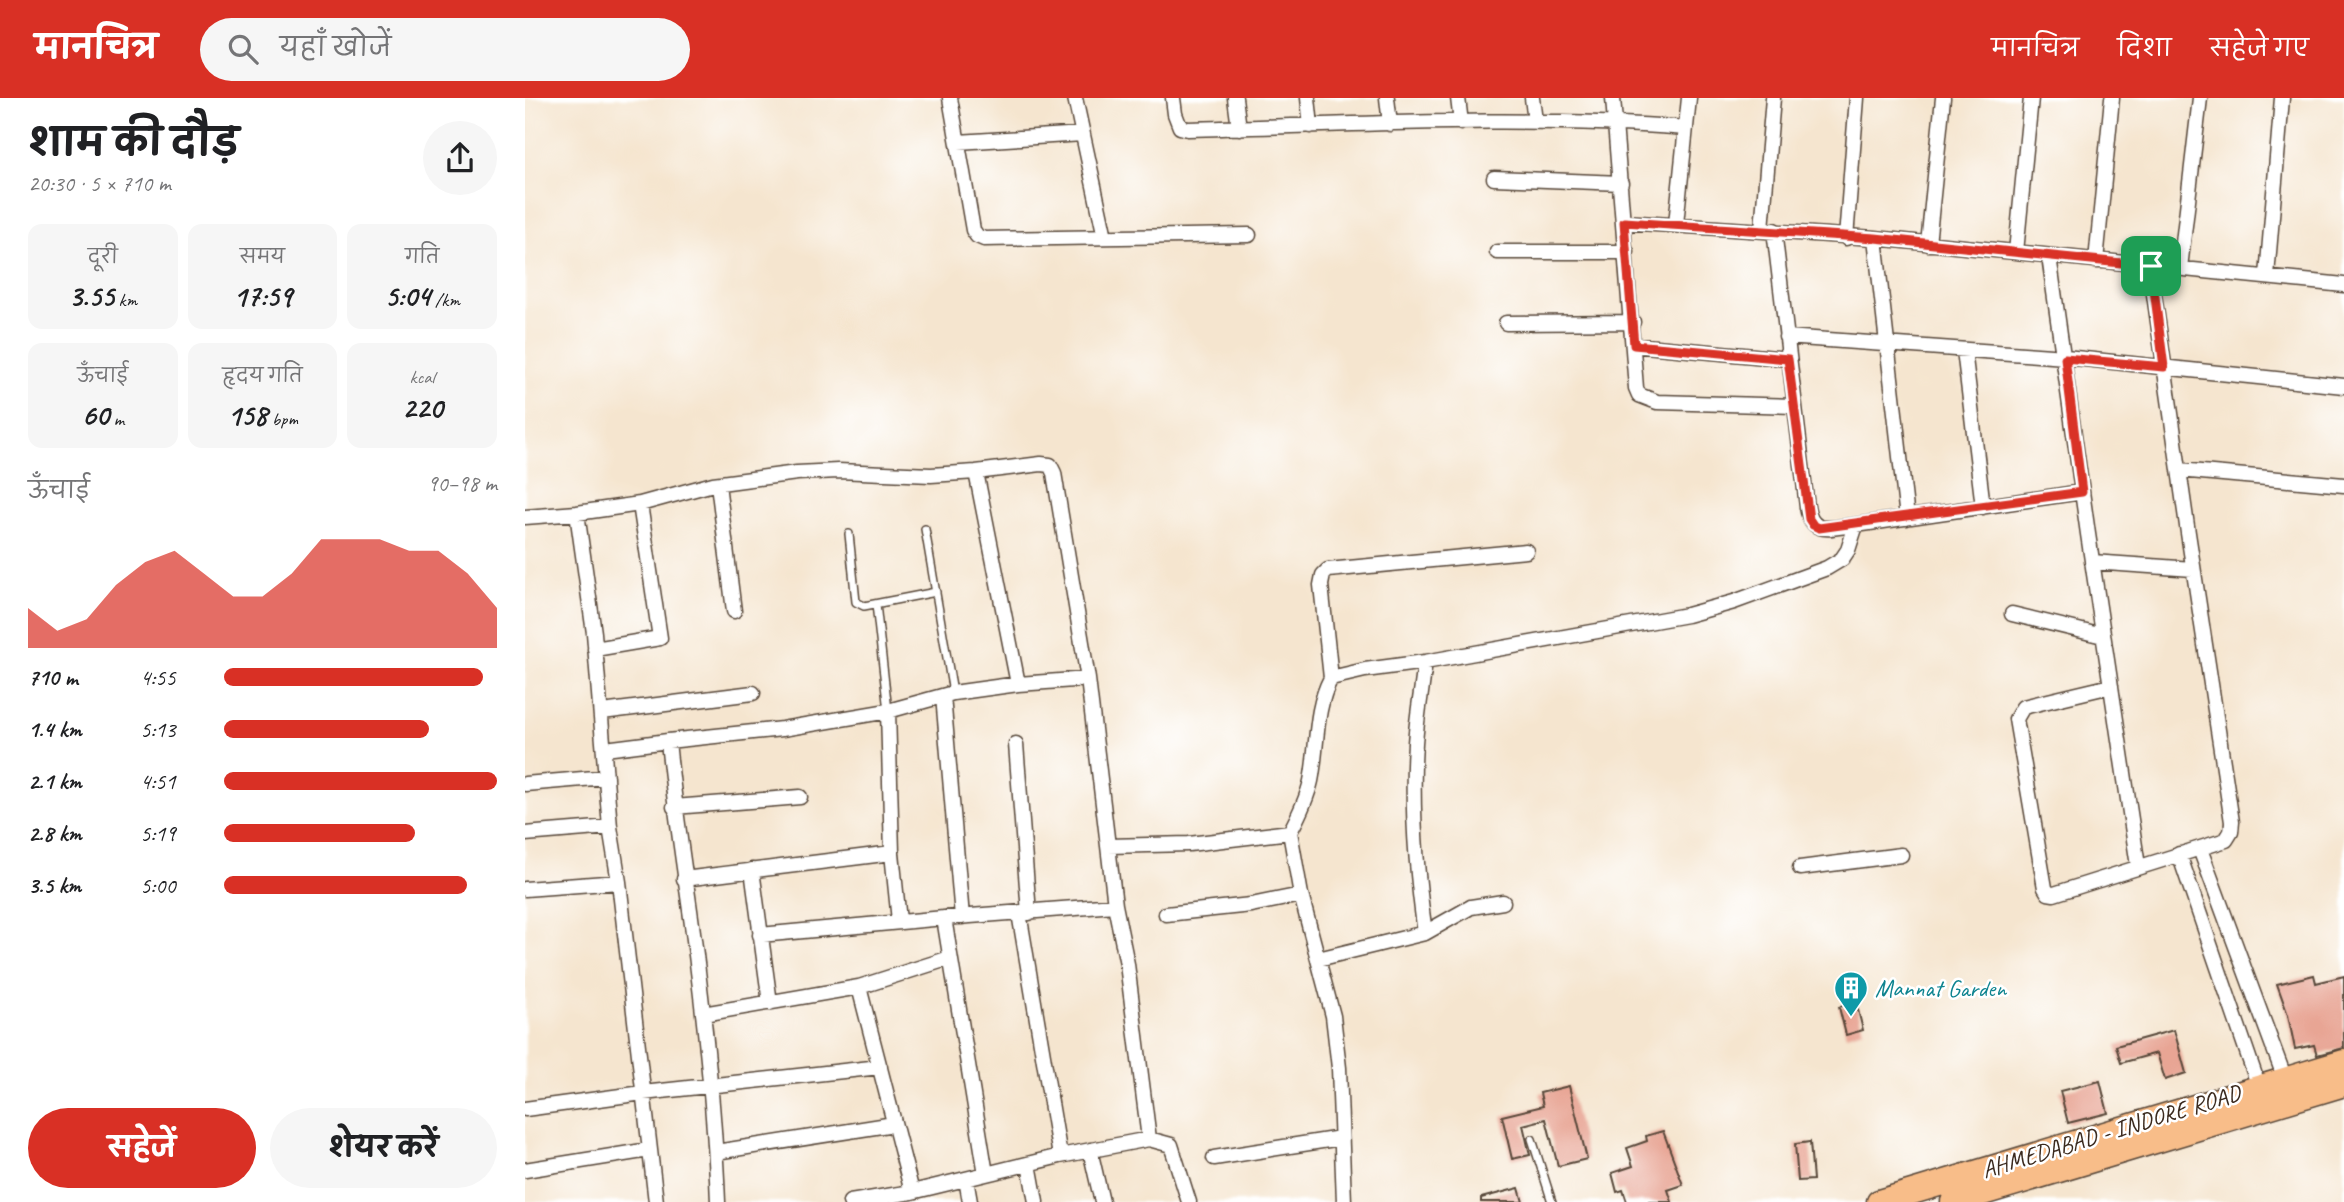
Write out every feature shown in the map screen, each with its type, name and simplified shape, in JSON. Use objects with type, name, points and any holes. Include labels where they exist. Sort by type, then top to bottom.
[{"type":"highway","name":"AHMEDABAD - INDORE ROAD","points":[[1879,1202],[2344,1062]]},
{"type":"highway","name":"AHMEDABAD - INDORE ROAD","points":[[1953,1202],[2344,1084]]},
{"type":"street","points":[[950,98],[973,230],[977,236],[984,239],[1249,235]]},
{"type":"street","points":[[1075,98],[1105,237]]},
{"type":"street","points":[[1173,98],[1180,127],[1188,129],[1535,121],[1686,128]]},
{"type":"street","points":[[1235,98],[1239,128]]},
{"type":"street","points":[[1308,98],[1311,126]]},
{"type":"street","points":[[1387,98],[1390,124]]},
{"type":"street","points":[[1458,98],[1461,123]]},
{"type":"street","points":[[1532,98],[1535,121]]},
{"type":"street","points":[[1613,98],[1633,322],[1636,388],[1639,395],[1646,399],[1673,403],[1794,406]]},
{"type":"street","points":[[1676,224],[1689,98]]},
{"type":"street","points":[[1773,98],[1768,230],[1786,337],[1809,519],[1813,525],[1819,528],[1856,525],[2082,492]]},
{"type":"street","points":[[1846,238],[1857,98]]},
{"type":"street","points":[[1928,244],[1943,98]]},
{"type":"street","points":[[2016,252],[2031,98]]},
{"type":"street","points":[[2096,261],[2112,98]]},
{"type":"street","points":[[2180,268],[2200,98]]},
{"type":"street","points":[[2267,276],[2282,98]]},
{"type":"street","points":[[958,142],[1083,134]]},
{"type":"street","points":[[1494,178],[1621,183]]},
{"type":"street","points":[[1624,222],[1875,238],[2344,285]]},
{"type":"street","points":[[1875,238],[1907,518]]},
{"type":"street","points":[[1497,252],[1627,252]]},
{"type":"street","points":[[2049,256],[2138,866]]},
{"type":"street","points":[[2111,686],[2023,707],[2018,714],[2016,725],[2048,893],[2059,893],[2138,866],[2200,849],[2226,840],[2231,832],[2232,822],[2193,569],[2151,266]]},
{"type":"street","points":[[1506,323],[1633,322]]},
{"type":"street","points":[[1786,337],[2065,358],[2344,386]]},
{"type":"street","points":[[1634,345],[1788,359]]},
{"type":"street","points":[[1964,350],[1983,507]]},
{"type":"street","points":[[525,517],[641,504],[718,484],[797,473],[838,471],[931,475],[1041,464],[1050,466],[1054,473],[1088,679],[1115,905],[1127,964],[1149,1139]]},
{"type":"street","points":[[2179,470],[2344,485]]},
{"type":"street","points":[[976,472],[1018,684]]},
{"type":"street","points":[[718,484],[734,611]]},
{"type":"street","points":[[596,649],[660,638],[641,504]]},
{"type":"street","points":[[577,513],[596,649],[610,827],[619,881],[656,1202]]},
{"type":"street","points":[[1331,678],[1687,615],[1734,602],[1827,568],[1842,559],[1848,550],[1856,525]]},
{"type":"street","points":[[1344,1202],[1339,1068],[1333,1016],[1301,895],[1290,832],[1304,805],[1311,780],[1320,708],[1323,693],[1331,678],[1321,585],[1323,575],[1328,570],[1526,551]]},
{"type":"street","points":[[2092,562],[2193,569]]},
{"type":"street","points":[[2012,614],[2103,636]]},
{"type":"street","points":[[1425,662],[1415,743],[1414,813],[1417,871],[1425,933]]},
{"type":"street","points":[[605,749],[782,729],[888,711],[948,694],[1018,684],[1088,679]]},
{"type":"street","points":[[602,712],[753,693]]},
{"type":"street","points":[[948,694],[962,918]]},
{"type":"street","points":[[888,711],[892,853],[899,921]]},
{"type":"street","points":[[668,741],[674,807],[712,1087],[718,1202]]},
{"type":"street","points":[[1016,744],[1024,913],[1061,1156]]},
{"type":"street","points":[[525,784],[606,777]]},
{"type":"street","points":[[674,807],[800,797]]},
{"type":"street","points":[[525,834],[610,827]]},
{"type":"street","points":[[1108,846],[1189,844],[1290,832]]},
{"type":"street","points":[[2200,849],[2285,1079]]},
{"type":"street","points":[[684,879],[892,853]]},
{"type":"street","points":[[1800,867],[1901,855]]},
{"type":"street","points":[[2179,855],[2259,1087]]},
{"type":"street","points":[[752,870],[770,1003]]},
{"type":"street","points":[[525,889],[619,881]]},
{"type":"street","points":[[1166,914],[1251,905],[1301,895]]},
{"type":"street","points":[[1318,959],[1425,933],[1471,907],[1503,902]]},
{"type":"street","points":[[761,935],[899,921],[1115,905]]},
{"type":"street","points":[[944,918],[986,1174]]},
{"type":"street","points":[[703,1014],[859,987],[950,958]]},
{"type":"street","points":[[859,987],[894,1124],[921,1194]]},
{"type":"street","points":[[525,1109],[880,1067]]},
{"type":"street","points":[[716,1152],[894,1124]]},
{"type":"street","points":[[1214,1158],[1341,1138]]},
{"type":"street","points":[[850,1202],[921,1194],[986,1174],[1149,1139],[1171,1145],[1189,1202]]},
{"type":"street","points":[[525,1170],[649,1150]]},
{"type":"street","points":[[1090,1150],[1102,1202]]},
{"type":"street","points":[[1029,1164],[1037,1202]]},
{"type":"street","points":[[966,1179],[970,1202]]},
{"type":"lane","points":[[925,529],[936,592],[948,694]]},
{"type":"lane","points":[[849,534],[856,602],[864,606],[936,592]]},
{"type":"lane","points":[[876,604],[888,711]]},
{"type":"lane","points":[[1532,1139],[1552,1202]]},
{"type":"building","points":[[2314,975],[2316,983],[2344,976],[2344,1048],[2317,1055],[2314,1045],[2295,1049],[2288,1015],[2277,984]]},
{"type":"building","name":"Mannat Garden","points":[[1856,1002],[1863,1030],[1846,1035],[1839,1007]]},
{"type":"building","points":[[2174,1030],[2186,1073],[2165,1080],[2157,1053],[2121,1063],[2116,1046]]},
{"type":"building","points":[[2100,1081],[2108,1113],[2068,1123],[2060,1091]]},
{"type":"building","points":[[1569,1086],[1587,1159],[1558,1166],[1546,1119],[1523,1125],[1530,1155],[1512,1159],[1502,1116],[1543,1106],[1540,1093]]},
{"type":"building","points":[[1663,1131],[1683,1185],[1668,1190],[1672,1202],[1627,1202],[1623,1190],[1617,1192],[1612,1173],[1633,1166],[1627,1148],[1647,1141],[1646,1136]]},
{"type":"building","points":[[1810,1142],[1813,1180],[1798,1181],[1795,1144]]},
{"type":"building","points":[[1519,1188],[1523,1202],[1481,1202],[1481,1198]]},
{"type":"place","name":"Mannat Garden","points":[[1851,1018]]},
{"type":"route","points":[[1624,222],[1875,238],[2151,266],[2164,367],[2065,358],[2082,492],[1819,528],[1809,519],[1788,359],[1634,345],[1624,222]]}]
